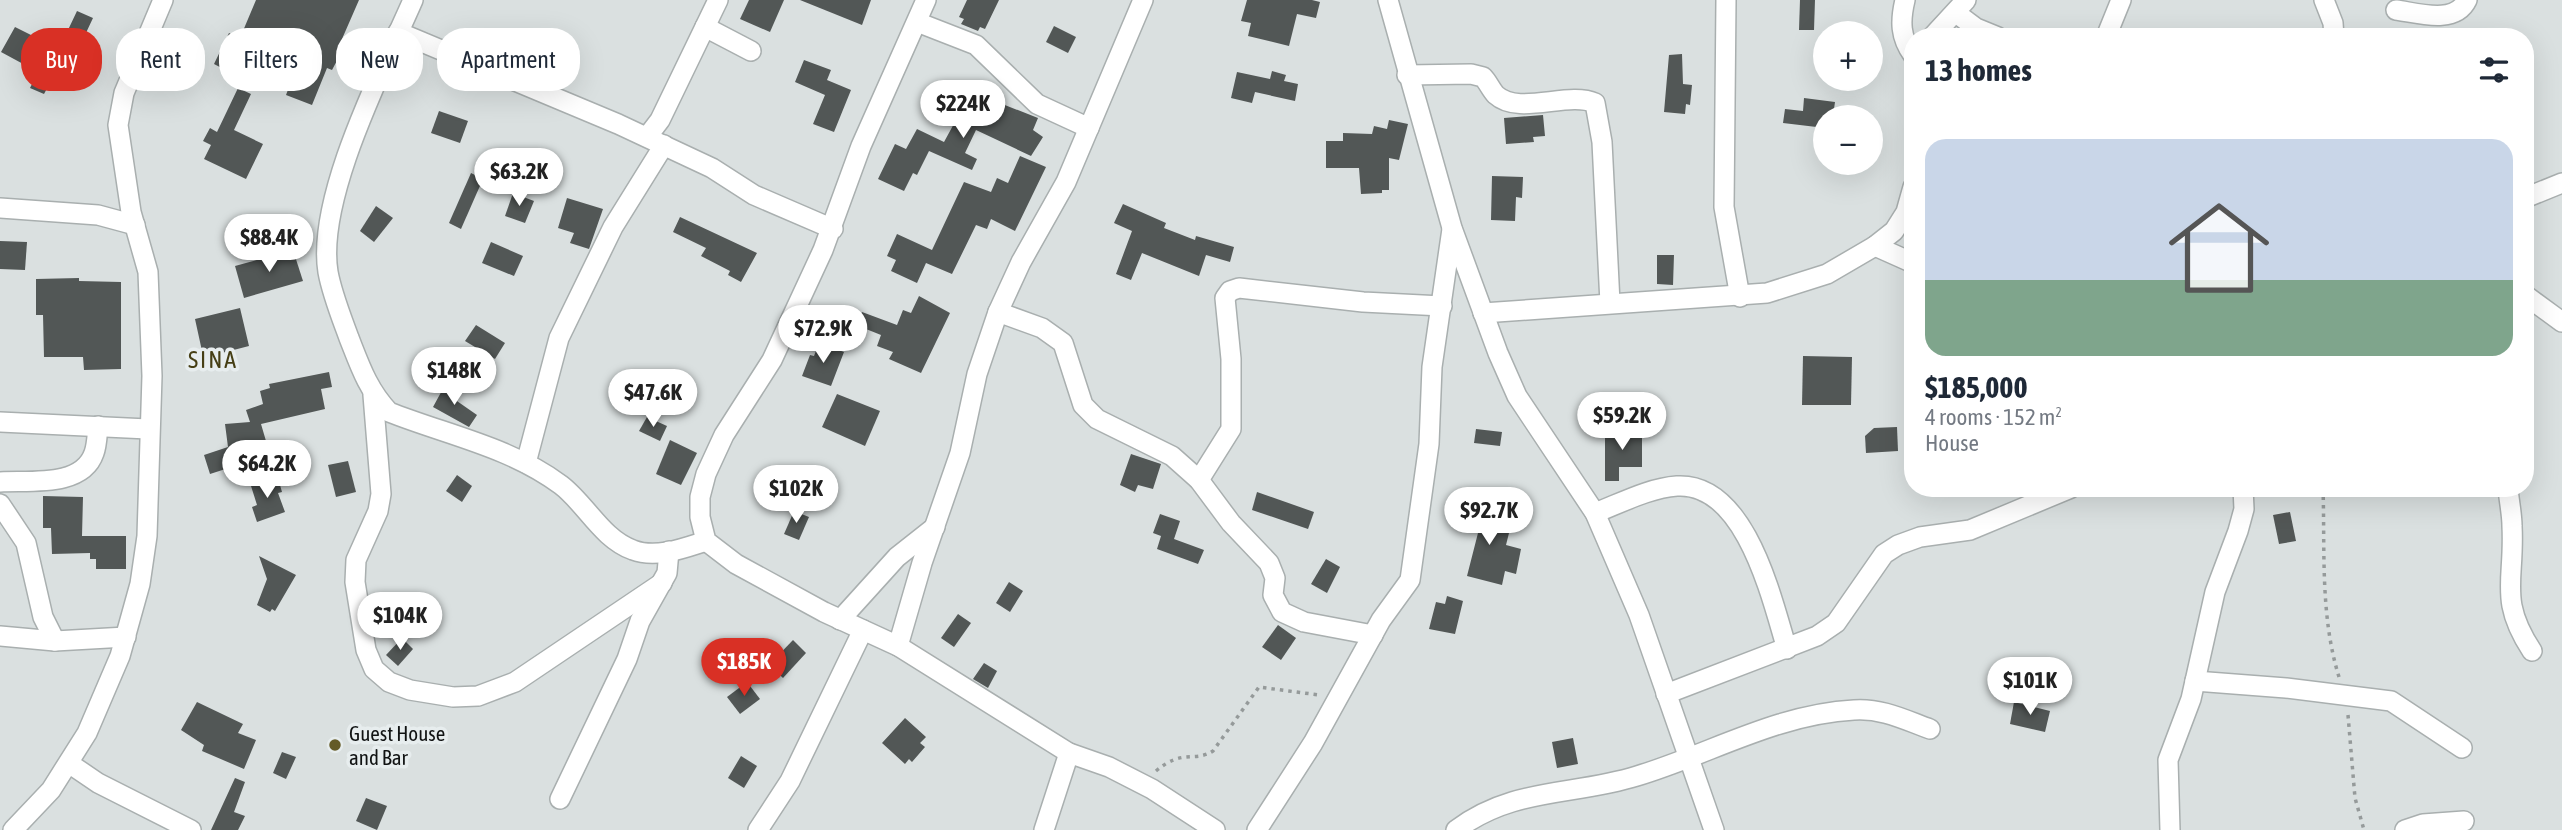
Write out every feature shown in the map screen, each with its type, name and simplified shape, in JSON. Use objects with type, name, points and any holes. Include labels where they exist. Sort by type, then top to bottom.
[{"type":"street","points":[[13,830],[51,790],[70,764],[87,733],[126,637],[140,584],[147,536],[148,429],[152,376],[148,272],[135,225],[118,125],[124,93],[163,0]]},
{"type":"street","points":[[400,28],[412,0]]},
{"type":"street","points":[[526,463],[564,328],[655,141],[660,120],[718,0]]},
{"type":"street","points":[[926,0],[861,146],[833,229],[772,360],[724,435],[706,474],[700,497],[699,517],[706,541],[736,564],[839,620],[898,646],[1069,753],[1142,784],[1215,830]]},
{"type":"street","points":[[898,646],[960,453],[977,374],[998,312],[1021,262],[1066,182],[1143,0]]},
{"type":"street","points":[[1388,0],[1452,228],[1483,313],[1517,396],[1595,513],[1639,615],[1714,830]]},
{"type":"street","points":[[1726,0],[1724,207],[1740,297]]},
{"type":"street","points":[[1904,43],[1901,29],[1905,0]]},
{"type":"street","points":[[2110,28],[2121,0]]},
{"type":"street","points":[[2324,0],[2333,28]]},
{"type":"street","points":[[2396,10],[2434,16],[2455,13],[2463,8],[2467,0]]},
{"type":"street","points":[[1941,28],[1961,7],[1976,28]]},
{"type":"street","points":[[917,22],[976,45],[1037,104],[1089,128]]},
{"type":"street","points":[[705,27],[751,51]]},
{"type":"street","points":[[423,43],[655,141],[712,168],[754,195],[833,229]]},
{"type":"street","points":[[1407,75],[1471,74],[1483,77],[1496,95],[1516,102],[1580,100],[1595,103],[1602,142],[1610,303]]},
{"type":"street","points":[[373,91],[361,118],[327,228],[328,271],[337,305],[373,395],[381,494],[378,511],[356,560],[355,582],[366,650],[374,669],[389,682],[432,694],[478,696],[515,682],[662,583]]},
{"type":"street","points":[[2534,194],[2562,183]]},
{"type":"street","points":[[0,208],[98,215],[135,225]]},
{"type":"street","points":[[1483,313],[1767,293],[1827,274],[1875,246],[1894,231],[1904,215]]},
{"type":"street","points":[[1257,830],[1340,697],[1373,635],[1410,580],[1416,554],[1429,444],[1432,366],[1452,228]]},
{"type":"street","points":[[1875,246],[1904,259]]},
{"type":"street","points":[[1199,480],[1219,453],[1231,429],[1231,359],[1224,310],[1225,298],[1230,290],[1239,288],[1363,302],[1442,306]]},
{"type":"street","points":[[2534,302],[2562,322]]},
{"type":"street","points":[[998,312],[1042,328],[1063,342],[1083,405],[1097,419],[1118,432],[1172,456],[1199,480],[1231,523],[1269,563],[1275,578],[1273,595],[1282,612],[1304,622],[1373,635]]},
{"type":"street","points":[[373,395],[389,412],[526,463],[563,487],[619,543],[634,551],[669,551],[706,541]]},
{"type":"street","points":[[0,422],[148,429]]},
{"type":"street","points":[[0,482],[52,480],[82,469],[95,452],[98,426]]},
{"type":"street","points":[[1595,513],[1646,494],[1679,486],[1708,493],[1726,507],[1756,554],[1787,649]]},
{"type":"street","points":[[1666,694],[1817,636],[1836,623],[1884,554],[1898,545],[1920,537],[1970,530],[2049,497]]},
{"type":"street","points":[[2170,830],[2168,760],[2195,681],[2215,592],[2244,509],[2243,497]]},
{"type":"street","points":[[2509,497],[2512,528],[2510,601],[2522,635],[2532,651]]},
{"type":"street","points":[[0,504],[26,543],[43,617],[55,641]]},
{"type":"street","points":[[839,620],[897,557],[935,527]]},
{"type":"street","points":[[561,799],[627,659],[640,621],[667,573],[669,551]]},
{"type":"street","points":[[758,830],[790,781],[863,630]]},
{"type":"street","points":[[0,636],[55,641],[126,637]]},
{"type":"street","points":[[2195,681],[2378,698],[2401,705],[2429,728],[2462,748]]},
{"type":"street","points":[[1456,830],[1507,802],[1536,794],[1605,785],[1785,721],[1829,712],[1878,710],[1930,729]]},
{"type":"street","points":[[1044,830],[1069,753]]},
{"type":"street","points":[[70,764],[98,783],[191,830]]},
{"type":"street","points":[[2405,830],[2423,824],[2464,821]]},
{"type":"path","points":[[2323,497],[2328,620],[2344,696],[2355,798],[2364,830]]},
{"type":"path","points":[[1142,784],[1173,758],[1213,751],[1243,713],[1259,687],[1340,697]]},
{"type":"building","points":[[256,0],[359,0],[347,28],[336,28],[336,63],[332,70],[327,68],[322,80],[322,28],[244,28]]},
{"type":"building","points":[[749,0],[784,0],[770,32],[740,19]]},
{"type":"building","points":[[800,0],[871,0],[862,25]]},
{"type":"building","points":[[967,0],[999,0],[985,29],[980,27],[978,31],[961,24],[964,19],[959,17]]},
{"type":"building","points":[[1247,0],[1320,2],[1316,18],[1297,14],[1289,46],[1248,36],[1251,23],[1241,21]]},
{"type":"building","points":[[1800,0],[1815,0],[1813,30],[1799,30]]},
{"type":"building","points":[[77,11],[93,18],[88,28],[69,28]]},
{"type":"building","points":[[1054,26],[1076,37],[1068,53],[1046,42]]},
{"type":"building","points":[[15,27],[21,30],[21,63],[1,52]]},
{"type":"building","points":[[219,54],[219,67],[214,64]]},
{"type":"building","points":[[1682,54],[1683,84],[1692,85],[1690,105],[1686,104],[1685,114],[1664,112],[1669,55]]},
{"type":"building","points":[[804,60],[831,70],[827,80],[851,90],[834,132],[813,124],[825,95],[795,82]]},
{"type":"building","points":[[1272,71],[1286,75],[1284,81],[1298,84],[1295,101],[1255,92],[1252,103],[1231,98],[1237,72],[1270,79]]},
{"type":"building","points":[[237,91],[251,94],[234,130],[263,144],[246,179],[204,159],[211,145],[203,141],[210,128],[217,132]]},
{"type":"building","points":[[288,91],[318,91],[312,105],[286,95]]},
{"type":"building","points":[[977,94],[1038,118],[1033,130],[1043,137],[1031,156],[976,130],[965,153],[977,159],[972,170],[929,151],[917,175],[913,173],[904,191],[878,179],[895,144],[906,149],[917,129],[944,142],[962,109],[969,112]]},
{"type":"building","points":[[1804,98],[1835,102],[1835,105],[1813,105],[1813,127],[1783,123],[1785,109],[1803,111]]},
{"type":"building","points":[[439,111],[468,121],[460,143],[431,133]]},
{"type":"building","points":[[1543,115],[1545,136],[1533,137],[1534,142],[1506,144],[1504,118]]},
{"type":"building","points":[[1389,120],[1408,124],[1399,160],[1389,158],[1389,190],[1361,194],[1359,168],[1326,168],[1326,141],[1343,141],[1343,133],[1372,134],[1374,126],[1387,129]]},
{"type":"building","points":[[1020,156],[1046,167],[1015,231],[991,219],[987,229],[976,225],[952,274],[926,263],[917,283],[891,271],[896,260],[887,256],[897,234],[932,250],[964,182],[991,192],[997,178],[1008,183]]},
{"type":"building","points":[[471,173],[483,179],[461,229],[449,223]]},
{"type":"building","points":[[1492,176],[1523,177],[1522,198],[1516,197],[1515,221],[1491,220]]},
{"type":"building","points":[[513,193],[534,201],[525,223],[505,216]]},
{"type":"building","points":[[567,198],[603,209],[589,249],[570,243],[574,233],[558,228]]},
{"type":"building","points":[[1123,204],[1166,223],[1164,228],[1195,240],[1196,236],[1234,247],[1230,262],[1206,255],[1199,276],[1142,253],[1131,280],[1116,274],[1132,231],[1114,223]]},
{"type":"building","points":[[376,206],[393,218],[374,242],[360,231]]},
{"type":"building","points":[[680,217],[757,253],[741,282],[728,275],[730,271],[701,256],[706,248],[673,232]]},
{"type":"building","points":[[0,241],[27,242],[25,270],[0,269]]},
{"type":"building","points":[[491,242],[523,256],[514,276],[482,263]]},
{"type":"building","points":[[293,250],[303,281],[244,298],[235,266]]},
{"type":"building","points":[[1657,255],[1674,255],[1673,285],[1657,284]]},
{"type":"building","points":[[79,278],[79,281],[121,282],[121,369],[84,370],[83,357],[44,357],[43,315],[36,315],[36,279]]},
{"type":"building","points":[[919,296],[950,313],[921,373],[889,359],[893,352],[877,346],[881,335],[856,325],[862,312],[897,325],[903,310],[911,313]]},
{"type":"building","points":[[240,308],[249,346],[218,354],[217,349],[202,351],[195,319]]},
{"type":"building","points":[[476,325],[505,343],[495,359],[465,341]]},
{"type":"building","points":[[819,343],[844,352],[831,386],[802,376],[810,355],[814,356]]},
{"type":"building","points":[[448,349],[462,358],[451,375],[437,367]]},
{"type":"building","points":[[1803,356],[1852,357],[1851,405],[1802,405]]},
{"type":"building","points":[[329,372],[332,387],[321,389],[325,409],[261,424],[266,441],[236,449],[241,464],[210,474],[204,455],[228,447],[225,424],[250,422],[246,410],[263,404],[260,391],[270,388],[269,384]]},
{"type":"building","points":[[445,385],[458,391],[454,399],[477,415],[469,427],[433,407]]},
{"type":"building","points":[[837,394],[880,411],[865,446],[822,427]]},
{"type":"building","points":[[647,417],[667,426],[660,441],[639,431]]},
{"type":"building","points":[[1897,427],[1898,451],[1866,453],[1865,436],[1874,428]]},
{"type":"building","points":[[1476,429],[1502,432],[1500,446],[1474,443]]},
{"type":"building","points":[[1605,430],[1642,430],[1642,467],[1619,467],[1619,481],[1605,481]]},
{"type":"building","points":[[670,440],[697,453],[681,485],[656,474]]},
{"type":"building","points":[[1131,454],[1161,464],[1153,489],[1138,485],[1135,492],[1120,485]]},
{"type":"building","points":[[348,461],[356,492],[336,497],[328,465]]},
{"type":"building","points":[[457,475],[472,486],[462,502],[446,491]]},
{"type":"building","points":[[278,478],[282,492],[278,493],[285,512],[257,522],[252,507],[257,505],[251,486]]},
{"type":"building","points":[[1257,492],[1314,512],[1308,529],[1252,510]]},
{"type":"building","points":[[43,496],[83,497],[82,536],[126,536],[126,569],[96,569],[96,559],[90,559],[90,553],[52,554],[51,528],[43,528]]},
{"type":"building","points":[[1464,506],[1494,512],[1491,525],[1510,529],[1506,545],[1521,549],[1516,574],[1505,571],[1502,585],[1467,576],[1478,533],[1459,529]]},
{"type":"building","points":[[794,511],[809,517],[799,540],[784,534]]},
{"type":"building","points":[[2290,512],[2296,541],[2279,544],[2273,515]]},
{"type":"building","points":[[1160,514],[1180,521],[1174,539],[1204,550],[1198,564],[1157,549],[1161,536],[1153,533]]},
{"type":"building","points":[[259,556],[296,575],[275,611],[272,609],[270,612],[257,605],[267,579]]},
{"type":"building","points":[[1326,559],[1340,567],[1327,593],[1311,584]]},
{"type":"building","points":[[1009,582],[1023,591],[1010,612],[996,603]]},
{"type":"building","points":[[1447,596],[1463,601],[1455,634],[1429,629],[1436,602],[1445,604]]},
{"type":"building","points":[[958,614],[971,623],[954,647],[941,638]]},
{"type":"building","points":[[1278,625],[1296,638],[1281,660],[1262,647]]},
{"type":"building","points":[[402,638],[413,649],[398,666],[386,655]]},
{"type":"building","points":[[793,640],[806,653],[783,678],[769,665]]},
{"type":"building","points":[[984,663],[997,671],[988,688],[973,679]]},
{"type":"building","points":[[747,682],[760,699],[740,714],[727,697]]},
{"type":"building","points":[[197,702],[243,724],[238,733],[256,740],[244,769],[202,751],[204,745],[181,730]]},
{"type":"building","points":[[2014,702],[2050,711],[2045,732],[2010,724]]},
{"type":"building","points":[[905,718],[926,737],[920,743],[925,747],[912,762],[909,759],[905,764],[882,743]]},
{"type":"building","points":[[1573,738],[1578,764],[1557,768],[1552,742]]},
{"type":"building","points":[[282,752],[296,757],[286,779],[273,773]]},
{"type":"building","points":[[741,756],[757,766],[744,788],[728,778]]},
{"type":"building","points":[[235,778],[245,782],[234,812],[245,816],[238,830],[211,830]]},
{"type":"building","points":[[366,798],[387,806],[377,830],[356,821]]},
{"type":"place","name":"Guest House and Bar","points":[[335,745]]},
{"type":"district","name":"SINA","points":[[213,359]]}]
